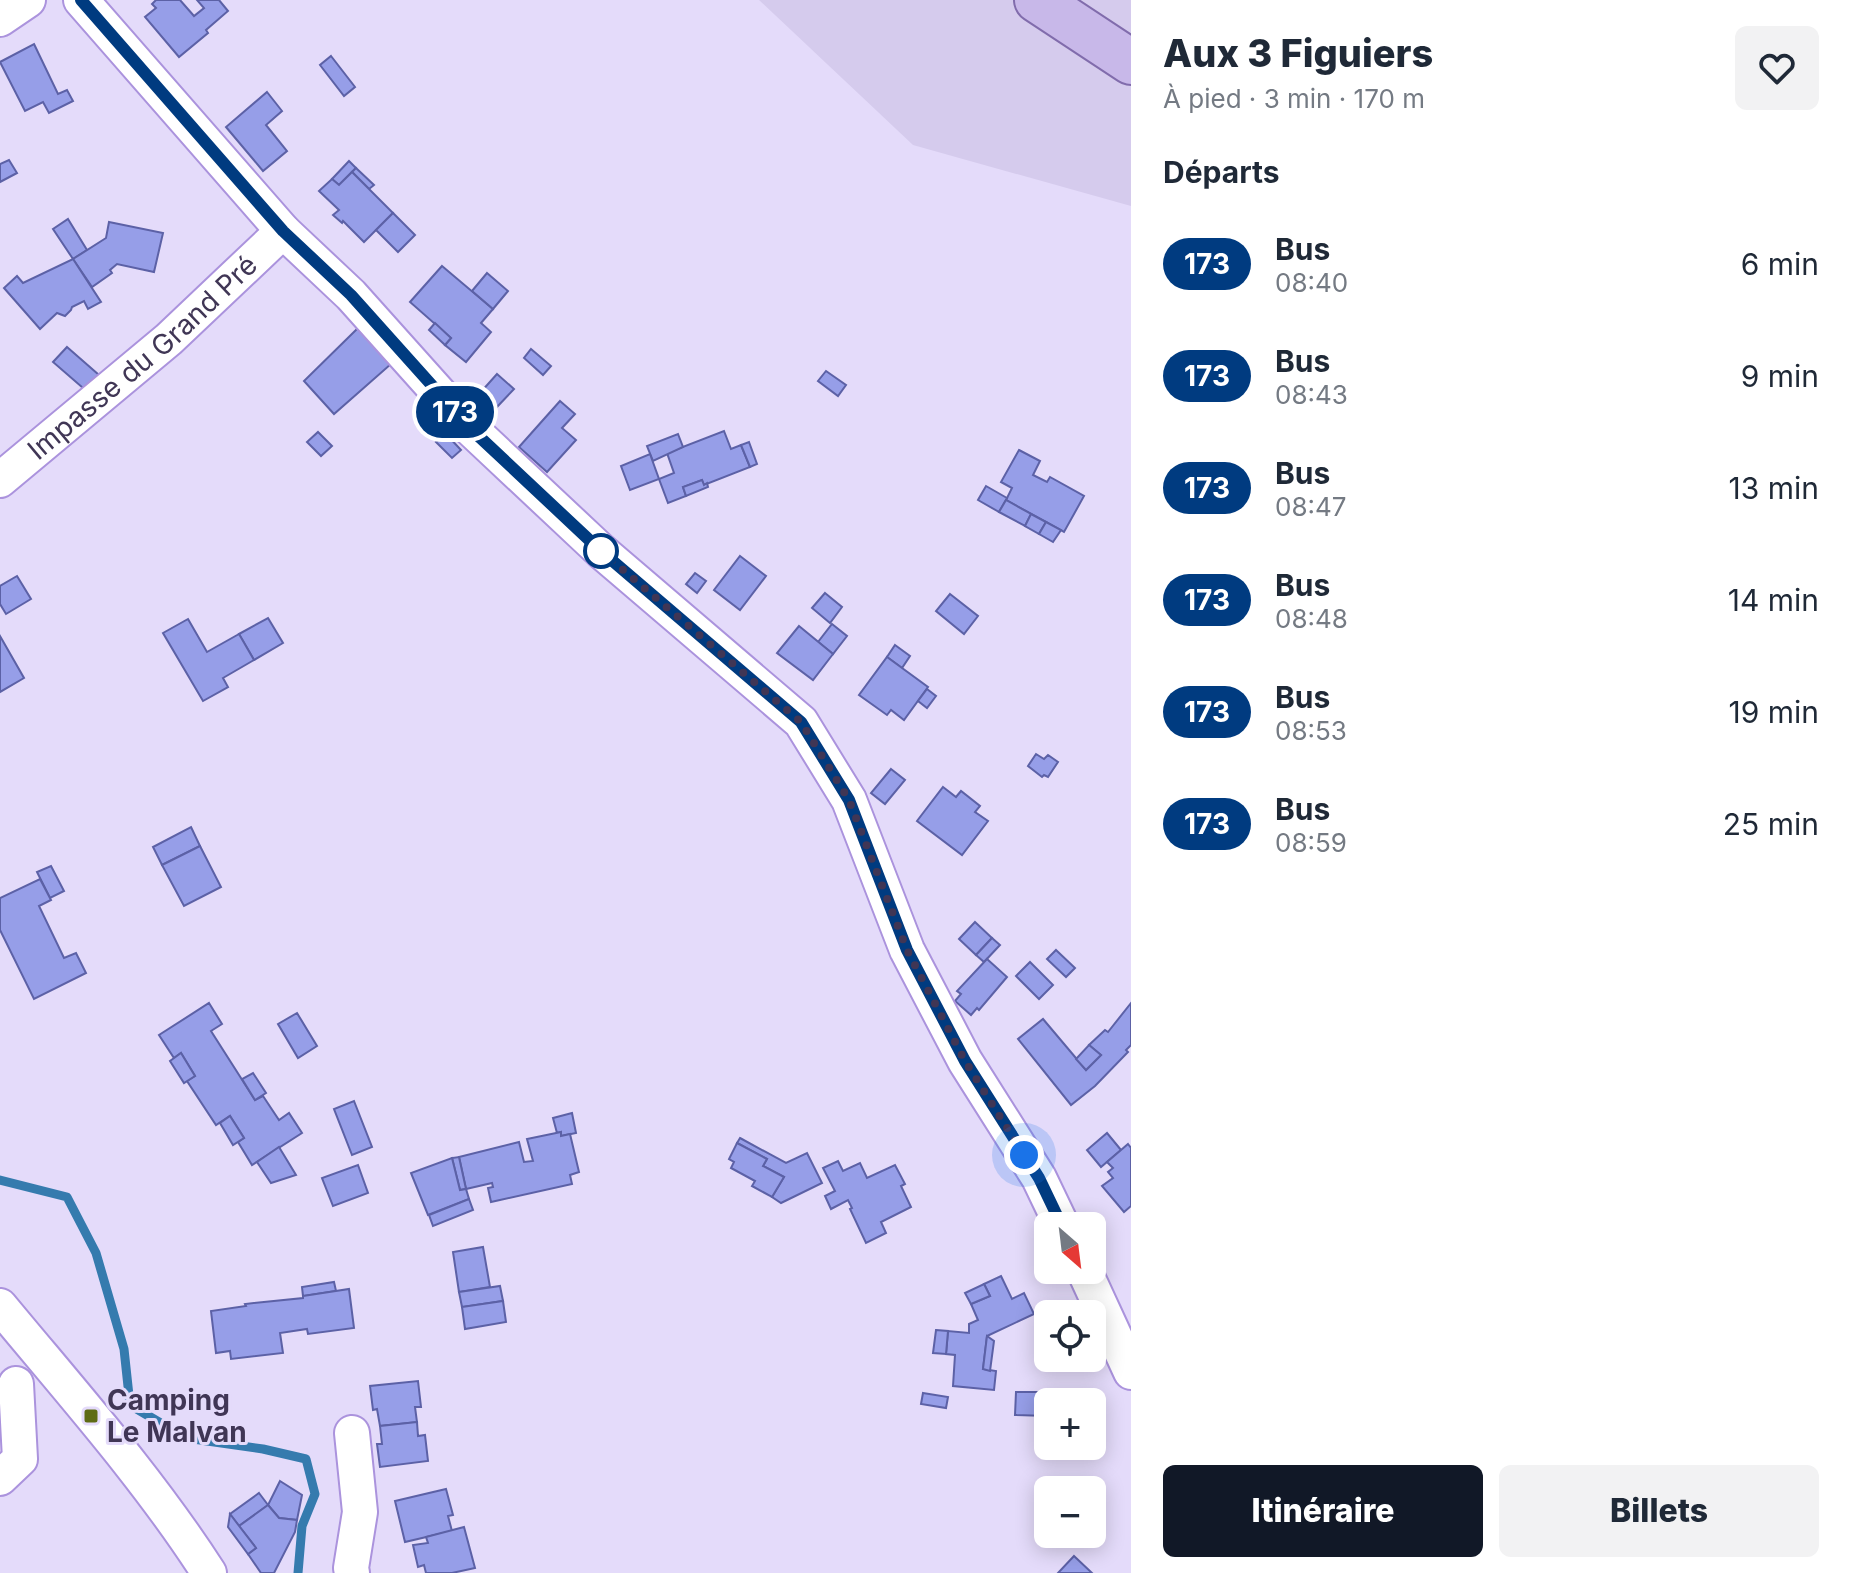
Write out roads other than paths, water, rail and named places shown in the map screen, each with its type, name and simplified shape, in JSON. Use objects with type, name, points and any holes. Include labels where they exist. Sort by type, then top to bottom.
[{"type":"main road","points":[[1037,0],[1131,62]]},
{"type":"street","points":[[0,19],[28,0]]},
{"type":"street","points":[[81,0],[283,231],[351,295],[471,429],[601,551],[801,722],[849,800],[907,950],[965,1061],[1039,1178],[1055,1212]]},
{"type":"street","name":"Impasse du Grand Pré","points":[[0,480],[169,339],[283,231]]},
{"type":"street","points":[[1090,1284],[1131,1372]]},
{"type":"street","points":[[0,1306],[155,1497],[209,1573]]},
{"type":"street","points":[[0,1478],[20,1459],[8,1389],[47,1363]]},
{"type":"street","points":[[352,1433],[360,1512],[352,1573]]},
{"type":"waterway","points":[[0,1180],[67,1197],[96,1253],[124,1349],[130,1405],[186,1438],[263,1449],[306,1459],[315,1494],[302,1526],[298,1573]]},
{"type":"place","name":"Camping Le Malvan","points":[[91,1416]]}]
